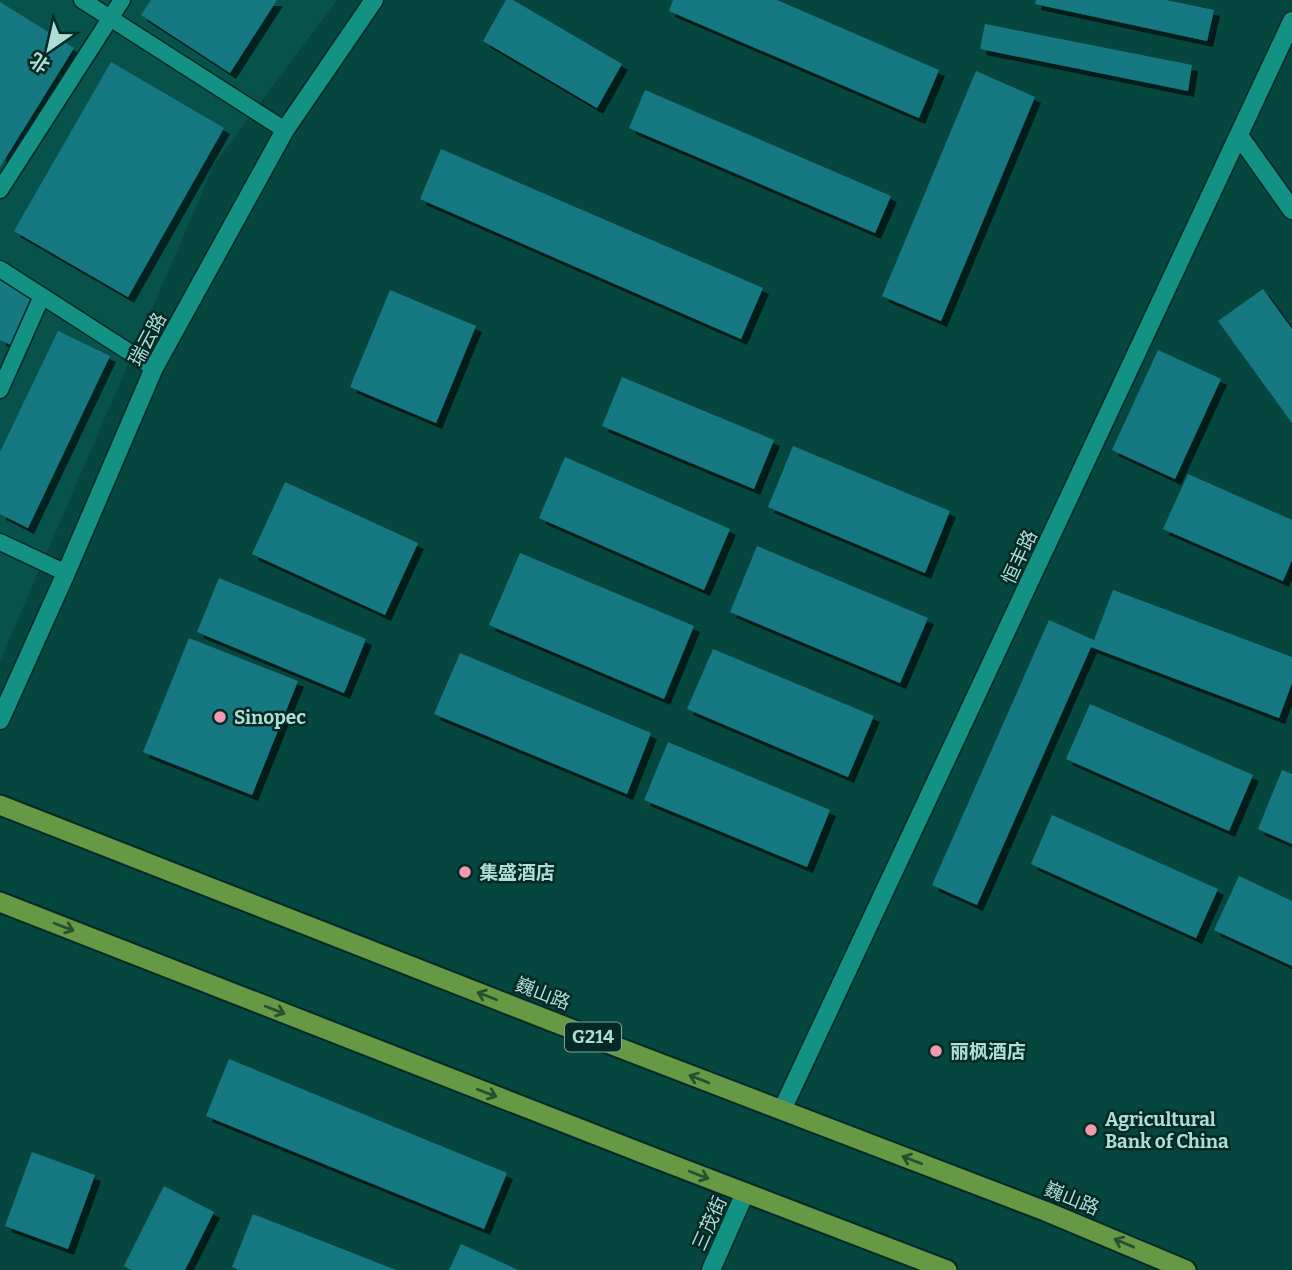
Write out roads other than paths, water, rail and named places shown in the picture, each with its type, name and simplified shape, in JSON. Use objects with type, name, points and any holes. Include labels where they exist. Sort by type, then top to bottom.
[{"type":"highway","name":"巍山路","points":[[0,805],[1045,1211],[1186,1270]]},
{"type":"highway","points":[[0,902],[947,1270]]},
{"type":"street","name":"瑞云路","points":[[0,720],[154,368],[285,130],[374,0]]},
{"type":"street","name":"恒丰路","points":[[782,1110],[1292,21]]},
{"type":"street","points":[[1240,136],[1292,210]]},
{"type":"street","name":"三茂街","points":[[712,1270],[745,1193]]},
{"type":"lane","points":[[82,0],[285,130]]},
{"type":"lane","points":[[0,190],[122,0]]},
{"type":"lane","points":[[0,269],[154,368]]},
{"type":"lane","points":[[0,390],[42,296]]},
{"type":"lane","points":[[0,542],[66,573]]},
{"type":"place","name":"Sinopec","points":[[220,717]]},
{"type":"place","name":"集盛酒店","points":[[465,872]]},
{"type":"place","name":"丽枫酒店","points":[[936,1051]]},
{"type":"place","name":"Agricultural Bank of China","points":[[1091,1130]]}]
